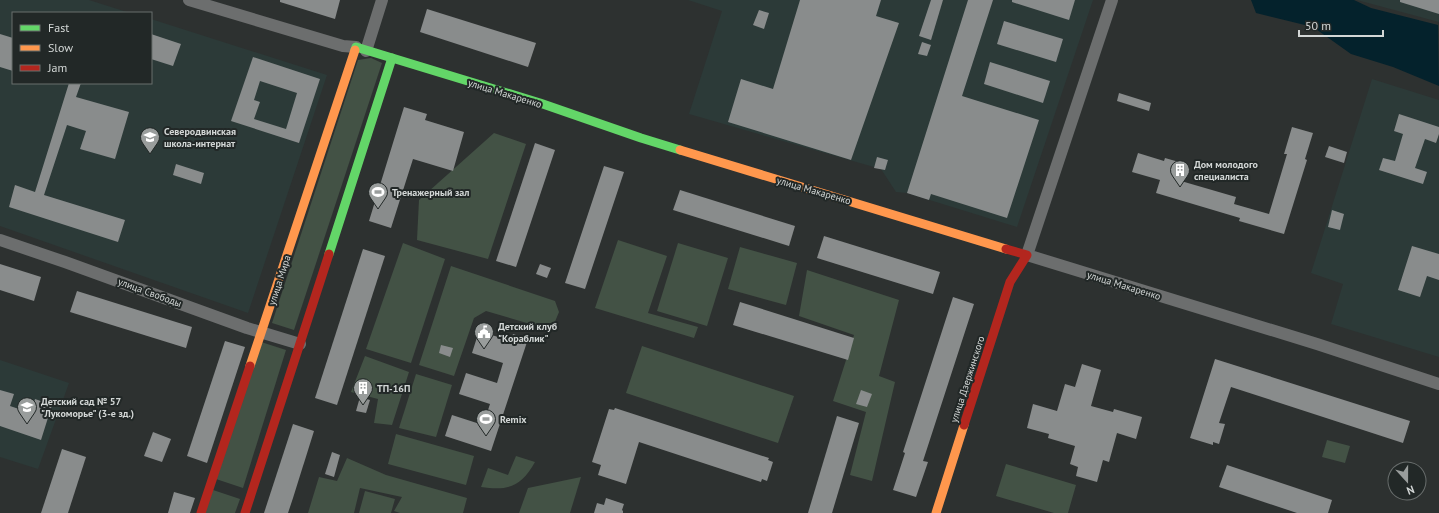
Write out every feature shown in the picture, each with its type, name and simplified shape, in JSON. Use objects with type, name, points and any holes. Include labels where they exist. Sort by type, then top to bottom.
[{"type":"main road","name":"улица Макаренко","points":[[361,49],[540,103],[641,138],[1027,255]]},
{"type":"main road","name":"улица Мира","points":[[201,513],[262,331],[361,49]]},
{"type":"main road","points":[[245,513],[392,58]]},
{"type":"main road","name":"улица Дзержинского","points":[[936,513],[1010,282],[1027,255]]},
{"type":"street","name":"улица Макаренко","points":[[189,0],[343,46],[361,49]]},
{"type":"street","name":"улица Мира","points":[[361,49],[382,0]]},
{"type":"street","points":[[1027,255],[1112,0]]},
{"type":"street","name":"улица Свободы","points":[[0,240],[248,328],[262,331],[300,344]]},
{"type":"street","name":"улица Макаренко","points":[[1027,255],[1317,344],[1439,384]]},
{"type":"shaded area","name":"Северодвинская школа-интернат","points":[[0,0],[89,0],[127,12],[12,12],[12,84],[152,84],[152,19],[327,75],[248,313],[0,226]]},
{"type":"shaded area","points":[[688,0],[1093,0],[1017,227],[907,193],[896,192],[881,169],[689,114],[722,11]]},
{"type":"shaded area","points":[[1357,0],[1439,0],[1439,22]]},
{"type":"shaded area","points":[[1372,79],[1439,100],[1439,357],[1331,324],[1343,284],[1311,273]]},
{"type":"shaded area","name":"Детский сад № 57 \"Лукоморье\" (3-е зд.)","points":[[0,360],[69,383],[38,469],[0,457]]},
{"type":"green space","points":[[371,58],[382,63],[294,330],[272,323],[358,60]]},
{"type":"green space","points":[[494,133],[526,144],[488,259],[417,240],[419,200]]},
{"type":"green space","points":[[618,240],[667,256],[648,313],[698,327],[694,338],[595,308]]},
{"type":"green space","points":[[403,243],[445,259],[411,363],[366,349]]},
{"type":"green space","points":[[678,243],[728,258],[707,326],[657,311]]},
{"type":"green space","points":[[740,247],[797,263],[786,305],[728,289]]},
{"type":"green space","points":[[451,266],[555,301],[559,312],[554,324],[544,328],[486,311],[474,318],[454,376],[419,365]]},
{"type":"green space","points":[[807,270],[899,300],[879,376],[895,382],[872,481],[850,475],[866,412],[833,401],[854,335],[799,316]]},
{"type":"green space","points":[[258,341],[286,350],[243,488],[216,479]]},
{"type":"green space","points":[[642,346],[794,396],[778,443],[626,393]]},
{"type":"green space","points":[[365,356],[409,372],[392,425],[374,423],[378,399],[351,392]]},
{"type":"green space","points":[[416,374],[452,385],[436,437],[399,428]]},
{"type":"green space","points":[[396,434],[474,456],[466,485],[388,464]]},
{"type":"green space","points":[[1327,440],[1350,446],[1345,463],[1322,457]]},
{"type":"green space","points":[[516,456],[535,462],[519,482],[499,488],[481,487],[488,468],[508,475]]},
{"type":"green space","points":[[347,458],[386,475],[467,498],[463,513],[400,513],[394,511],[402,497],[360,488],[354,513],[308,513],[319,477],[337,481]]},
{"type":"green space","points":[[1006,464],[1076,485],[1068,513],[1054,513],[996,496]]},
{"type":"green space","points":[[581,477],[570,513],[519,513],[528,488]]},
{"type":"green space","points":[[210,489],[240,499],[235,513],[203,513]]},
{"type":"green space","points":[[365,491],[395,499],[391,513],[359,513]]},
{"type":"water","points":[[1251,0],[1354,0],[1371,8],[1438,25],[1439,86],[1393,67],[1351,54],[1313,27],[1256,13]]},
{"type":"building","points":[[280,0],[340,0],[335,19],[280,2]]},
{"type":"building","points":[[800,0],[881,0],[876,16],[899,23],[851,160],[728,122],[741,79],[773,89]]},
{"type":"building","points":[[931,0],[943,0],[931,40],[919,36]]},
{"type":"building","points":[[968,0],[993,0],[962,96],[1039,120],[1007,218],[931,194],[929,200],[907,193]]},
{"type":"building","points":[[1012,0],[1075,0],[1069,20],[1012,2]]},
{"type":"building","points":[[1400,0],[1439,0],[1439,14],[1400,2]]},
{"type":"building","points":[[427,9],[536,43],[528,67],[420,32]]},
{"type":"building","points":[[759,10],[769,13],[764,29],[753,25]]},
{"type":"building","points":[[1004,21],[1063,39],[1056,62],[997,44]]},
{"type":"building","points":[[0,34],[12,38],[12,71],[0,67]]},
{"type":"building","points":[[152,34],[181,44],[173,66],[152,59]]},
{"type":"building","points":[[922,42],[931,45],[927,56],[918,54]]},
{"type":"building","points":[[253,57],[320,79],[299,143],[231,121]],"holes":[[[260,81],[297,93],[286,129],[254,119],[260,102],[254,100]]]},
{"type":"building","points":[[990,62],[1050,81],[1043,103],[984,84]]},
{"type":"building","points":[[69,84],[81,84],[76,97],[129,112],[115,159],[80,149],[86,131],[67,125],[44,195],[125,220],[118,242],[9,207],[15,185],[35,192]]},
{"type":"building","points":[[1119,93],[1151,103],[1149,111],[1117,101]]},
{"type":"building","points":[[404,107],[427,114],[425,120],[464,132],[453,171],[413,159],[391,228],[369,221]]},
{"type":"building","points":[[1399,114],[1439,127],[1439,134],[1436,143],[1425,139],[1415,168],[1427,172],[1423,184],[1379,170],[1383,158],[1395,161],[1403,134],[1394,131]]},
{"type":"building","points":[[1292,127],[1313,133],[1305,159],[1307,160],[1284,234],[1239,221],[1240,218],[1156,193],[1160,180],[1132,172],[1138,153],[1164,161],[1165,158],[1186,164],[1181,181],[1236,197],[1234,204],[1269,214],[1287,154],[1284,154]]},
{"type":"building","points":[[535,143],[555,150],[516,267],[496,261]]},
{"type":"building","points":[[1329,146],[1347,152],[1344,163],[1325,157]]},
{"type":"building","points":[[877,157],[888,160],[885,170],[874,168]]},
{"type":"building","points":[[176,164],[204,173],[201,184],[173,175]]},
{"type":"building","points":[[604,166],[624,172],[585,289],[565,283]]},
{"type":"building","points":[[680,190],[795,226],[789,246],[673,210]]},
{"type":"building","points":[[1332,210],[1344,214],[1340,230],[1328,227]]},
{"type":"building","points":[[824,236],[940,272],[933,294],[817,258]]},
{"type":"building","points":[[1412,246],[1439,254],[1439,280],[1427,276],[1420,297],[1398,290]]},
{"type":"building","points":[[363,249],[385,256],[337,405],[315,398]]},
{"type":"building","points":[[0,264],[41,277],[34,301],[0,290]]},
{"type":"building","points":[[540,264],[551,268],[547,278],[536,274]]},
{"type":"building","points":[[77,291],[192,327],[186,348],[70,312]]},
{"type":"building","points":[[953,297],[974,304],[923,461],[928,462],[916,497],[893,490],[905,453],[903,452]]},
{"type":"building","points":[[740,302],[854,338],[848,360],[733,325]]},
{"type":"building","points":[[479,331],[511,341],[513,334],[528,339],[491,451],[445,436],[452,415],[483,425],[490,404],[459,394],[466,373],[497,383],[503,363],[472,353]]},
{"type":"building","points":[[225,341],[245,347],[207,463],[187,456]]},
{"type":"building","points":[[441,345],[453,348],[450,357],[439,353]]},
{"type":"building","points":[[1215,359],[1410,421],[1403,443],[1231,387],[1219,423],[1225,424],[1219,444],[1213,442],[1213,445],[1190,438]]},
{"type":"building","points":[[1082,364],[1101,370],[1091,406],[1113,412],[1114,409],[1142,417],[1136,439],[1117,433],[1109,462],[1103,460],[1097,482],[1076,476],[1078,467],[1070,464],[1075,446],[1048,438],[1049,434],[1027,428],[1033,404],[1057,411],[1065,384],[1075,387]]},
{"type":"building","points":[[0,390],[14,394],[10,406],[31,413],[35,399],[52,405],[41,440],[0,426]]},
{"type":"building","points":[[861,390],[872,394],[867,407],[856,404]]},
{"type":"building","name":"ТП-16П","points":[[360,397],[370,400],[366,413],[356,411]]},
{"type":"building","points":[[615,408],[769,458],[768,460],[773,462],[767,481],[762,479],[761,482],[639,442],[626,484],[598,475],[601,465],[592,462],[609,409],[614,410]]},
{"type":"building","points":[[837,416],[859,423],[832,513],[808,513]]},
{"type":"building","points":[[293,424],[314,431],[293,498],[288,513],[264,513]]},
{"type":"building","points":[[153,432],[171,439],[162,462],[144,456]]},
{"type":"building","points":[[62,449],[86,457],[68,513],[41,513]]},
{"type":"building","points":[[332,452],[340,455],[334,477],[325,474]]},
{"type":"building","points":[[1227,465],[1332,500],[1328,513],[1297,513],[1219,487]]},
{"type":"building","points":[[174,492],[195,498],[190,513],[168,513]]},
{"type":"building","points":[[606,498],[624,504],[622,510],[623,513],[594,513],[597,503],[604,505]]},
{"type":"traffic: fast","points":[[355,50],[356,47],[540,103],[680,150]]},
{"type":"traffic: fast","points":[[329,254],[392,58]]},
{"type":"traffic: slow","points":[[250,366],[355,50]]},
{"type":"traffic: slow","points":[[680,150],[1006,249]]},
{"type":"traffic: slow","points":[[936,513],[964,425]]},
{"type":"traffic: jam","points":[[964,425],[1010,282],[1027,255],[1006,249]]},
{"type":"traffic: jam","points":[[245,513],[329,254]]},
{"type":"traffic: jam","points":[[201,513],[250,366]]},
{"type":"place","name":"Северодвинская школа-интернат","points":[[150,154]]},
{"type":"place","name":"Дом молодого специалиста","points":[[1180,187]]},
{"type":"place","name":"Тренажерный зал","points":[[378,209]]},
{"type":"place","name":"Детский клуб \"Кораблик\"","points":[[484,349]]},
{"type":"place","name":"ТП-16П","points":[[363,405]]},
{"type":"place","name":"Детский сад № 57 \"Лукоморье\" (3-е зд.)","points":[[27,424]]},
{"type":"place","name":"Remix","points":[[486,436]]}]
